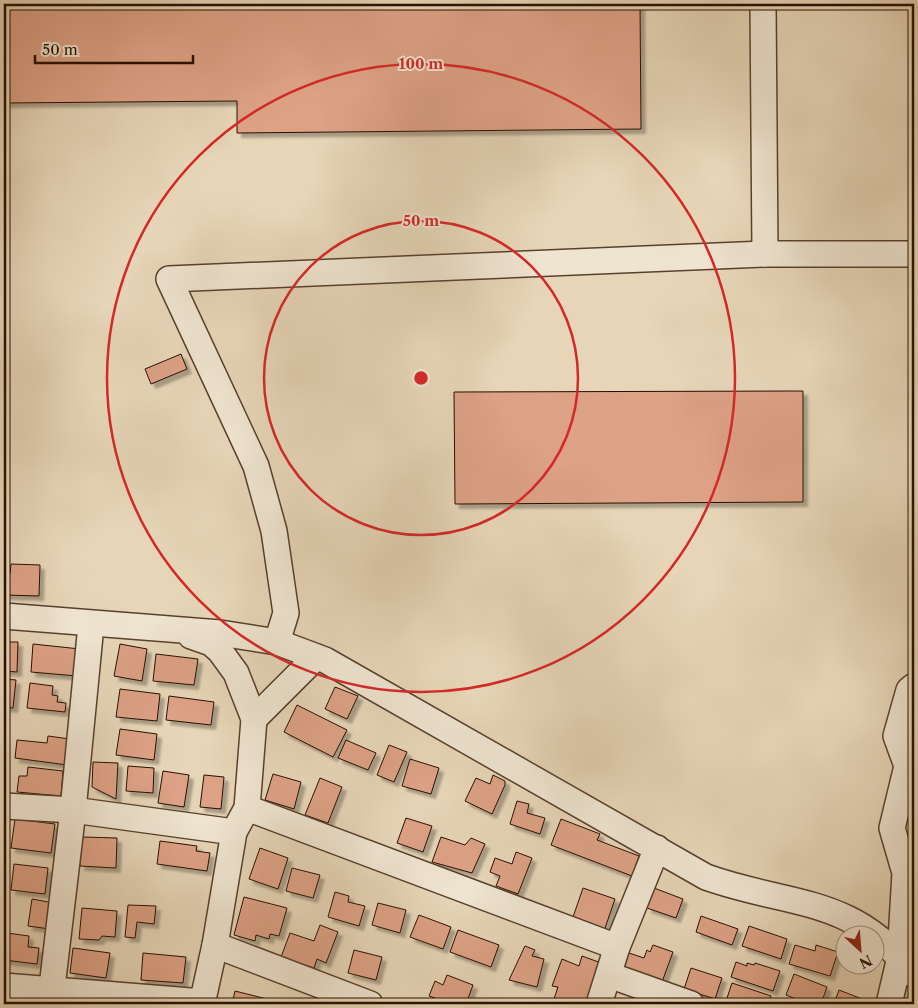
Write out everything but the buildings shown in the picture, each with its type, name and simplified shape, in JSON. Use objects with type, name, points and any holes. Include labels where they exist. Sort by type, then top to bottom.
[{"type":"street","points":[[763,4],[766,254]]},
{"type":"street","points":[[277,642],[286,613],[274,532],[256,466],[169,278],[766,254],[914,254]]},
{"type":"street","points":[[4,616],[91,625],[175,629],[277,642],[316,657],[706,877],[740,889],[812,904],[852,920],[873,932],[907,966]]},
{"type":"street","points":[[50,998],[73,810],[91,625]]},
{"type":"street","points":[[4,986],[50,998],[202,1003],[215,945],[234,832],[247,808],[254,719],[236,672],[220,651],[210,643],[175,629]]},
{"type":"street","points":[[254,719],[316,657]]},
{"type":"street","points":[[889,1004],[907,966],[905,873],[892,828],[907,766],[896,736],[909,690],[914,686]]},
{"type":"street","points":[[4,806],[73,810],[234,832]]},
{"type":"street","points":[[247,808],[616,947]]},
{"type":"street","points":[[600,1004],[616,947],[657,848]]},
{"type":"street","points":[[215,945],[370,1004]]},
{"type":"street","points":[[609,975],[691,1004]]},
{"type":"green space","points":[[914,956],[914,1004],[902,1004]]}]
